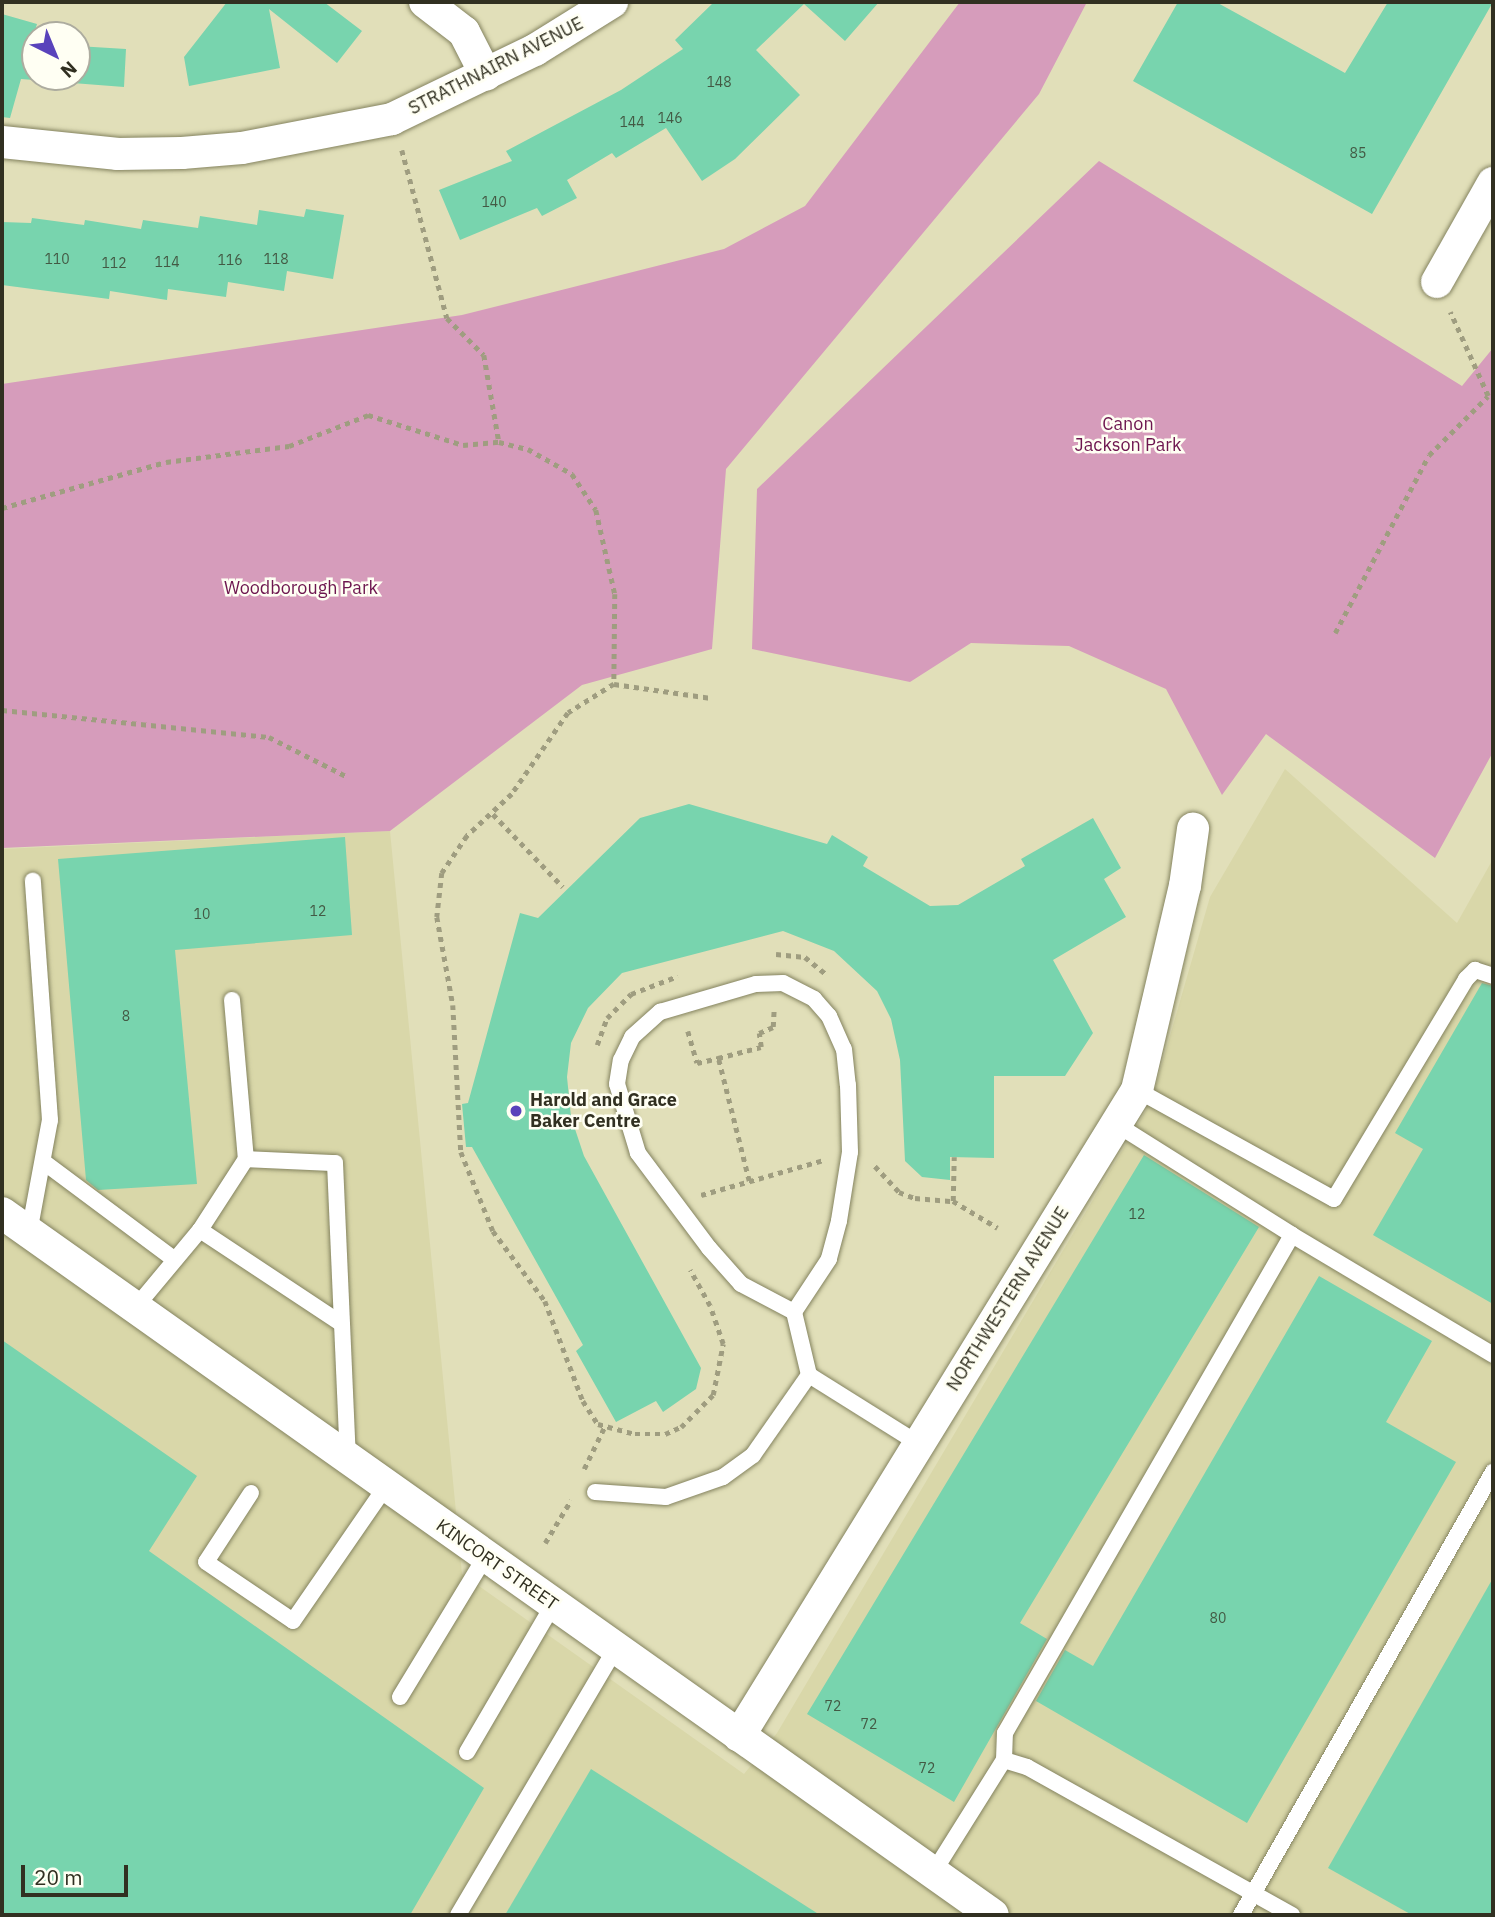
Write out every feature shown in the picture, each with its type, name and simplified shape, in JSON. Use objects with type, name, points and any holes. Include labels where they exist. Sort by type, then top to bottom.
[{"type":"street","points":[[425,2],[464,32],[486,75]]},
{"type":"street","name":"STRATHNAIRN AVENUE","points":[[2,142],[118,154],[182,153],[242,148],[392,119],[486,75],[585,21],[611,2]]},
{"type":"street","points":[[1437,282],[1493,183]]},
{"type":"street","name":"NORTHWESTERN AVENUE","points":[[739,1736],[1137,1090],[1185,886],[1193,829]]},
{"type":"street","name":"KINCORT STREET","points":[[2,1213],[993,1915]]},
{"type":"lane","points":[[29,1233],[45,1163],[50,1074],[33,881]]},
{"type":"lane","points":[[1137,1090],[1334,1199],[1466,979],[1475,970],[1493,976]]},
{"type":"lane","points":[[794,1312],[741,1284],[675,1203],[638,1153],[617,1084],[626,1048],[640,1027],[660,1012],[770,983],[783,983],[805,992],[835,1026],[846,1067],[850,1152],[829,1259],[794,1312],[809,1375],[919,1444]]},
{"type":"lane","points":[[135,1308],[173,1259],[200,1230],[246,1159],[232,1000]]},
{"type":"lane","points":[[1116,1124],[1292,1235],[1493,1355]]},
{"type":"lane","points":[[246,1159],[335,1163],[348,1460]]},
{"type":"lane","points":[[45,1163],[173,1259]]},
{"type":"lane","points":[[200,1230],[342,1324]]},
{"type":"lane","points":[[933,1874],[1004,1760],[1005,1733],[1292,1235]]},
{"type":"lane","points":[[594,1492],[666,1497],[723,1477],[753,1455],[809,1375]]},
{"type":"lane","points":[[1241,1915],[1493,1472]]},
{"type":"lane","points":[[251,1493],[206,1562],[293,1621],[386,1486]]},
{"type":"lane","points":[[400,1697],[485,1557]]},
{"type":"lane","points":[[467,1752],[553,1605]]},
{"type":"lane","points":[[458,1915],[615,1649]]},
{"type":"lane","points":[[1004,1760],[1027,1767],[1292,1915]]},
{"type":"path","points":[[392,119],[447,318],[484,355],[499,442]]},
{"type":"path","points":[[1335,633],[1429,456],[1488,396],[1437,282]]},
{"type":"path","points":[[2,508],[166,462],[289,446],[368,415],[463,445],[499,442],[540,454],[572,474],[596,510],[615,594],[614,684],[711,698]]},
{"type":"path","points":[[2,710],[269,737],[348,777]]},
{"type":"path","points":[[493,814],[562,887]]},
{"type":"path","points":[[749,1181],[718,1058],[761,1047],[759,1033],[773,1027],[770,983]]},
{"type":"path","points":[[675,1203],[850,1152]]},
{"type":"path","points":[[953,1201],[954,1157]]},
{"type":"path","points":[[975,1213],[998,1228]]},
{"type":"shaded area","points":[[1285,769],[1457,923],[1493,859],[1493,1915],[2,1915],[2,849],[390,831],[462,1574],[744,1774],[777,1733],[1151,1102],[1210,897]]},
{"type":"green space","name":"Woodborough Park","points":[[960,2],[1087,2],[1039,94],[726,469],[712,649],[582,685],[390,831],[2,848],[2,384],[462,315],[724,249],[805,206]]},
{"type":"green space","name":"Canon Jackson Park","points":[[1099,161],[1462,386],[1493,348],[1493,752],[1435,858],[1266,734],[1222,795],[1166,689],[1069,646],[971,643],[910,682],[752,649],[757,489]]},
{"type":"building","points":[[227,2],[324,2],[362,31],[337,63],[269,9],[280,68],[189,86],[184,57]]},
{"type":"building","points":[[714,2],[879,2],[845,41],[804,4],[756,50],[800,95],[735,159],[702,181],[666,128],[616,158],[612,153],[567,180],[577,198],[542,216],[537,208],[460,240],[439,190],[512,161],[506,151],[621,90],[683,49],[675,40]]},
{"type":"building","points":[[1178,2],[1216,2],[1345,73],[1388,2],[1493,2],[1372,214],[1133,81]]},
{"type":"building","points":[[2,14],[26,21],[21,21],[21,79],[10,118],[2,117]]},
{"type":"building","points":[[91,47],[126,49],[124,87],[91,84]]},
{"type":"building","points":[[306,209],[344,215],[333,279],[287,271],[284,291],[228,282],[226,297],[168,289],[167,300],[110,291],[109,299],[2,285],[2,222],[31,223],[32,218],[84,225],[85,220],[141,229],[143,220],[198,228],[200,216],[257,225],[259,210],[304,217]]},
{"type":"building","name":"Harold and Grace Baker Centre","points":[[689,804],[827,844],[832,835],[868,857],[863,866],[930,906],[958,905],[1025,866],[1021,859],[1093,818],[1121,868],[1104,879],[1126,917],[1053,960],[1093,1033],[1065,1076],[994,1076],[994,1158],[950,1157],[950,1180],[922,1177],[905,1161],[900,1060],[891,1019],[877,991],[834,951],[783,931],[622,973],[588,1008],[571,1043],[567,1077],[571,1117],[584,1156],[701,1368],[696,1389],[663,1412],[656,1401],[616,1422],[576,1351],[583,1345],[472,1147],[466,1147],[462,1104],[468,1103],[520,913],[538,918],[640,818]]},
{"type":"building","points":[[345,837],[352,935],[175,950],[197,1184],[98,1190],[86,1180],[58,859]]},
{"type":"building","points":[[1482,983],[1493,986],[1493,1304],[1373,1235],[1423,1149],[1395,1133]]},
{"type":"building","points":[[1144,1155],[1259,1227],[1020,1623],[1047,1639],[954,1802],[807,1714]]},
{"type":"building","points":[[1319,1276],[1432,1341],[1386,1422],[1456,1462],[1247,1823],[1036,1701],[1065,1650],[1093,1666]]},
{"type":"building","points":[[2,1340],[197,1476],[149,1551],[484,1788],[410,1915],[2,1915]]},
{"type":"building","points":[[1493,1578],[1493,1915],[1412,1915],[1328,1868]]},
{"type":"building","points":[[591,1769],[820,1915],[505,1915]]},
{"type":"place","name":"Harold and Grace Baker Centre","points":[[516,1111]]}]
